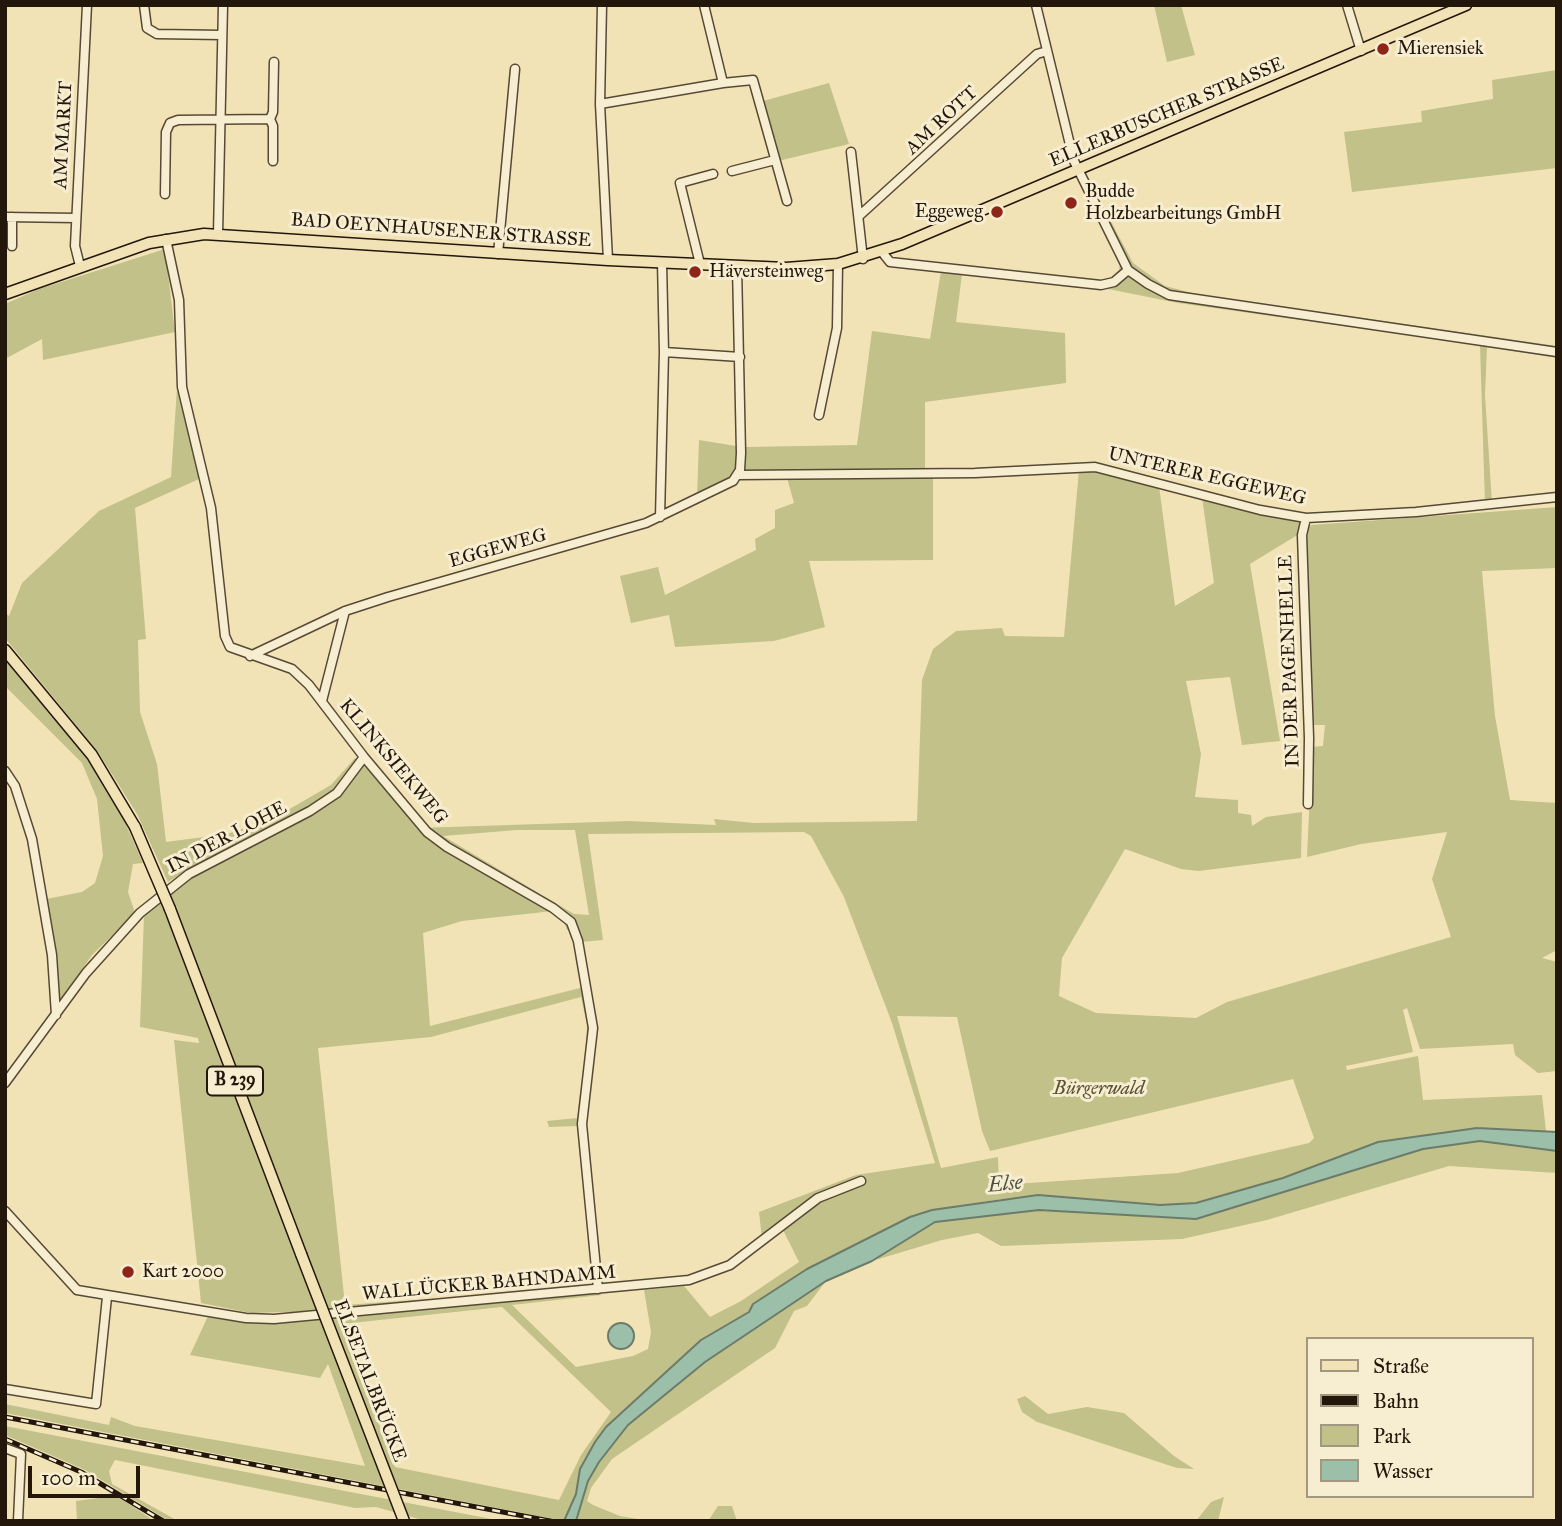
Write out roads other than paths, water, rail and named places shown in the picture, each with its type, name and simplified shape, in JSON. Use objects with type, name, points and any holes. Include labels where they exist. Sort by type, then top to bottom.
[{"type":"main road","name":"ELLERBUSCHER STRASSE","points":[[882,252],[1466,5]]},
{"type":"main road","name":"BAD OEYNHAUSENER STRASSE","points":[[5,294],[166,239],[218,234],[498,254],[786,268],[838,264],[882,252]]},
{"type":"main road","name":"ELSETALBRÜCKE","points":[[5,649],[92,755],[135,827],[170,909],[404,1521]]},
{"type":"street","name":"AM MARKT","points":[[80,267],[75,246],[87,5]]},
{"type":"street","points":[[144,5],[147,29],[157,34],[222,35]]},
{"type":"street","points":[[218,234],[223,5]]},
{"type":"street","points":[[602,5],[600,104],[608,260]]},
{"type":"street","points":[[705,5],[723,83]]},
{"type":"street","points":[[1036,5],[1074,161],[1128,270],[1169,295],[1557,352]]},
{"type":"street","points":[[1348,5],[1361,51]]},
{"type":"street","name":"AM ROTT","points":[[859,216],[1037,54],[1047,51]]},
{"type":"street","points":[[273,160],[273,126],[270,119],[273,112],[274,62]]},
{"type":"street","points":[[498,254],[515,69]]},
{"type":"street","points":[[600,104],[753,80],[787,201]]},
{"type":"street","points":[[165,194],[166,132],[170,123],[178,120],[270,119]]},
{"type":"street","points":[[851,152],[863,258]]},
{"type":"street","points":[[732,171],[775,160]]},
{"type":"street","points":[[700,264],[681,183],[713,174]]},
{"type":"street","points":[[12,246],[9,217],[76,219]]},
{"type":"street","name":"KLINKSIEKWEG","points":[[166,239],[179,300],[182,387],[211,508],[225,636],[230,647],[292,670],[322,701],[364,757],[427,832],[447,847],[553,908],[571,922],[578,941],[593,1028],[582,1124],[598,1289]]},
{"type":"street","points":[[882,252],[890,262],[1101,285],[1114,282],[1128,270]]},
{"type":"street","points":[[660,517],[664,352],[662,262]]},
{"type":"street","points":[[819,415],[837,328],[838,264]]},
{"type":"street","points":[[737,266],[741,453],[738,475]]},
{"type":"street","points":[[664,352],[740,357]]},
{"type":"street","name":"UNTERER EGGEWEG","points":[[738,475],[975,473],[1095,467],[1260,510],[1306,518],[1416,512],[1557,497]]},
{"type":"street","name":"EGGEWEG","points":[[250,656],[345,611],[660,517],[731,482],[738,475]]},
{"type":"street","name":"IN DER PAGENHELLE","points":[[1306,518],[1301,535],[1310,738],[1308,804]]},
{"type":"street","points":[[322,701],[345,611]]},
{"type":"street","name":"IN DER LOHE","points":[[5,1083],[107,948],[170,887],[189,874],[310,811],[337,793],[364,757]]},
{"type":"street","points":[[5,771],[19,797],[32,839],[52,955],[56,1015]]},
{"type":"street","name":"WALLÜCKER BAHNDAMM","points":[[5,1210],[70,1286],[107,1297],[246,1318],[274,1319],[689,1280],[730,1265],[818,1198],[861,1181]]},
{"type":"street","points":[[5,1389],[96,1404],[107,1297]]},
{"type":"street","points":[[5,1448],[21,1454],[18,1521]]},
{"type":"water","points":[[1477,1128],[1557,1132],[1557,1151],[1480,1141],[1423,1149],[1196,1219],[1039,1210],[935,1222],[872,1261],[826,1281],[705,1362],[628,1425],[588,1481],[576,1521],[564,1521],[576,1494],[580,1469],[606,1427],[701,1340],[749,1312],[753,1304],[807,1269],[910,1217],[932,1210],[1038,1195],[1160,1205],[1196,1203],[1283,1178],[1378,1142]]},
{"type":"water","points":[[621,1323],[630,1327],[634,1336],[630,1345],[621,1349],[612,1345],[608,1336],[612,1327]]},
{"type":"railway","points":[[5,1417],[550,1521]]},
{"type":"railway","points":[[5,1439],[81,1472],[163,1521]]},
{"type":"place","name":"Mierensiek","points":[[1383,49]]},
{"type":"place","name":"Budde Holzbearbeitungs GmbH","points":[[1071,203]]},
{"type":"place","name":"Eggeweg","points":[[997,212]]},
{"type":"place","name":"Häversteinweg","points":[[695,272]]},
{"type":"place","name":"Kart 2000","points":[[128,1272]]},
{"type":"park label","name":"Bürgerwald","points":[[1099,1089]]},
{"type":"water label","name":"Else","points":[[1005,1185]]}]
